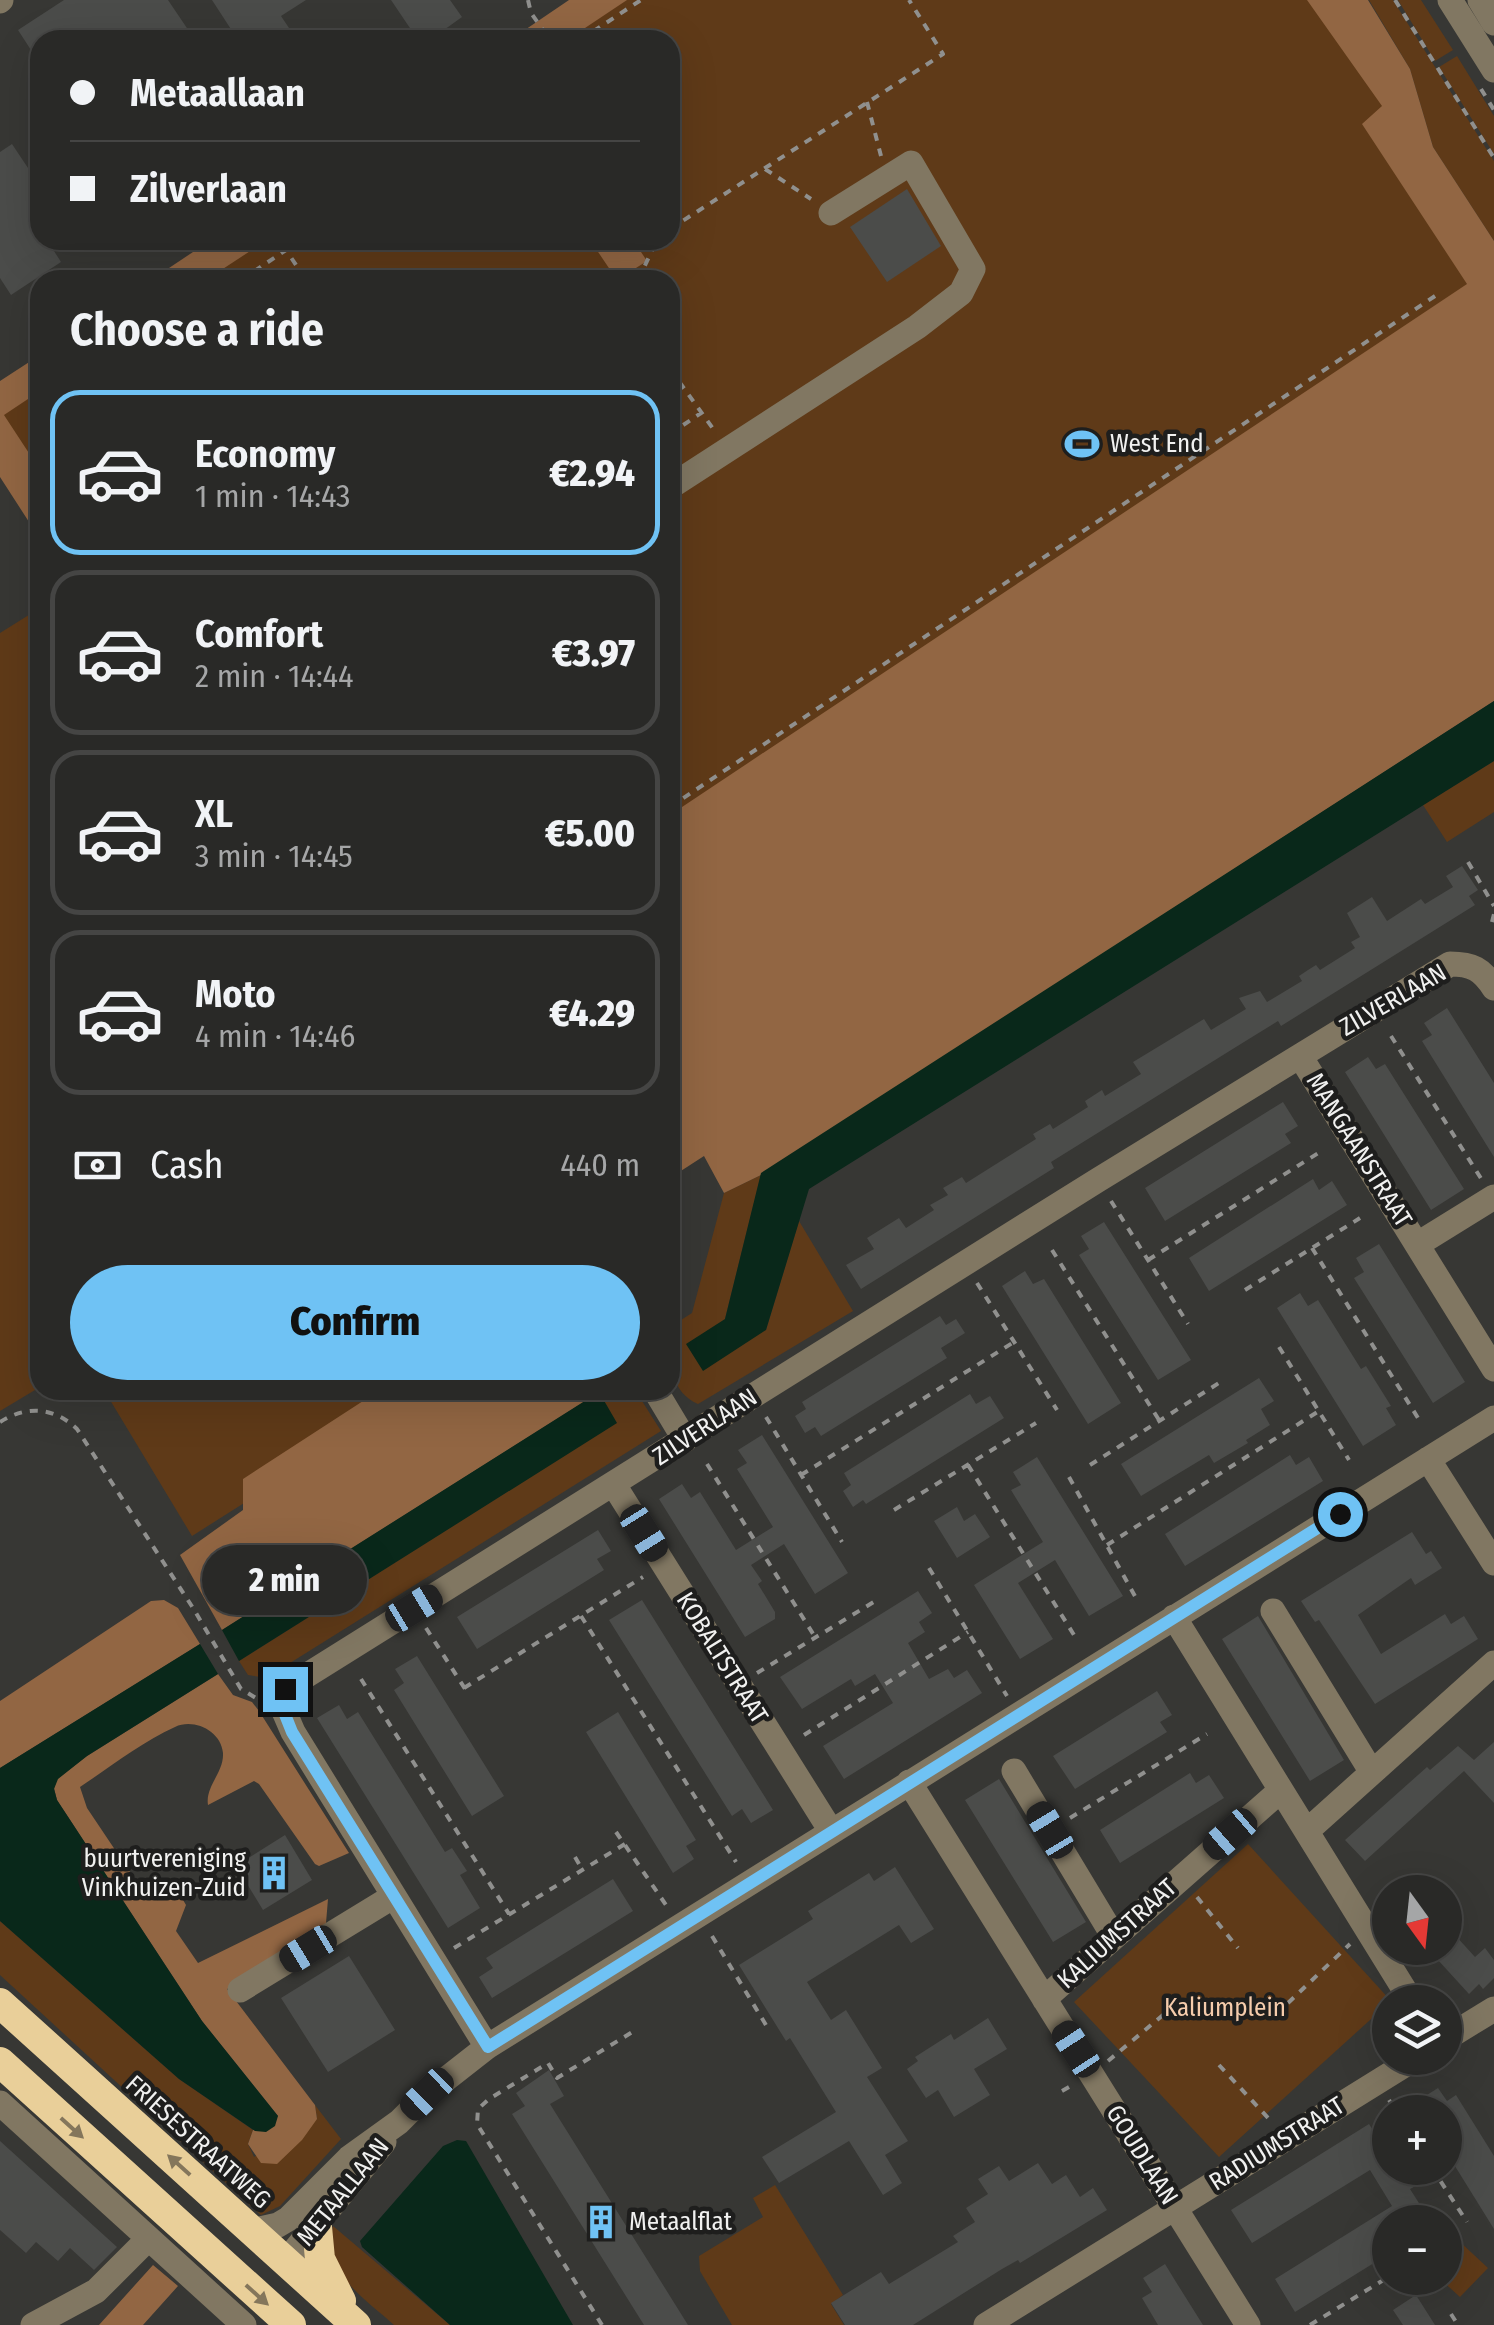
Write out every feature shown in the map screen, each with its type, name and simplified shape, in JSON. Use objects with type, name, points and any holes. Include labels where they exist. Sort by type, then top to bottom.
[{"type":"highway","name":"FRIESESTRAATWEG","points":[[0,2003],[354,2323]]},
{"type":"highway","points":[[0,2062],[291,2325]]},
{"type":"highway","points":[[172,2218],[250,2260],[271,2264],[286,2260]]},
{"type":"highway","points":[[317,2227],[320,2258],[354,2323]]},
{"type":"street","points":[[1450,0],[1492,64]]},
{"type":"street","points":[[1480,0],[1494,22]]},
{"type":"street","points":[[680,481],[917,327],[961,293],[974,268],[911,163],[831,214]]},
{"type":"street","name":"ZILVERLAAN","points":[[280,1702],[285,1689],[297,1680],[1450,964],[1466,964],[1489,979]]},
{"type":"street","name":"MANGAANSTRAAT","points":[[1300,1056],[1494,1369]]},
{"type":"street","name":"MANGAANSTRAAT","points":[[1418,1244],[1490,1192]]},
{"type":"street","points":[[661,1400],[685,1440]]},
{"type":"street","name":"METAALLAAN","points":[[286,2260],[317,2227],[399,2122],[427,2094],[488,2047],[1494,1418]]},
{"type":"street","points":[[1428,1459],[1494,1563]]},
{"type":"street","name":"KOBALTSTRAAT","points":[[614,1485],[831,1831]]},
{"type":"street","points":[[1274,1612],[1371,1771]]},
{"type":"street","points":[[1174,1617],[1402,1985]]},
{"type":"street","points":[[1307,1831],[1494,1664]]},
{"type":"street","points":[[280,1702],[292,1732],[488,2047]]},
{"type":"street","points":[[1014,1771],[1114,1937]]},
{"type":"street","name":"GOUDLAAN","points":[[910,1782],[1248,2325]]},
{"type":"street","name":"KALIUMSTRAAT","points":[[1044,1998],[1280,1790]]},
{"type":"street","points":[[240,1990],[394,1896]]},
{"type":"street","points":[[1462,2029],[1494,2009]]},
{"type":"street","name":"RADIUMSTRAAT","points":[[986,2325],[1388,2075]]},
{"type":"street","points":[[0,2103],[244,2325]]},
{"type":"street","name":"METAALLAAN","points":[[251,2230],[288,2219],[349,2158],[399,2122]]},
{"type":"street","points":[[33,2325],[96,2290],[148,2239]]},
{"type":"path","points":[[528,0],[531,14],[543,30]]},
{"type":"path","points":[[595,30],[641,0]]},
{"type":"path","points":[[680,223],[943,54],[909,0]]},
{"type":"path","points":[[1395,0],[1494,158]]},
{"type":"path","points":[[867,102],[887,178]]},
{"type":"path","points":[[765,168],[831,214]]},
{"type":"path","points":[[256,270],[286,250]]},
{"type":"path","points":[[680,800],[1438,294]]},
{"type":"path","points":[[680,383],[728,450]]},
{"type":"path","points":[[680,427],[701,413]]},
{"type":"path","points":[[1468,862],[1494,906]]},
{"type":"path","points":[[1492,922],[1494,914]]},
{"type":"path","points":[[1391,1036],[1490,1192]]},
{"type":"path","points":[[1148,1260],[1320,1152]]},
{"type":"path","points":[[1098,1180],[1188,1324]]},
{"type":"path","points":[[1245,1290],[1360,1218]]},
{"type":"path","points":[[1312,1248],[1418,1418]]},
{"type":"path","points":[[1052,1250],[1159,1420]]},
{"type":"path","points":[[966,1264],[1057,1410]]},
{"type":"path","points":[[801,1474],[1014,1342]]},
{"type":"path","points":[[1279,1347],[1349,1460]]},
{"type":"path","points":[[1090,1464],[1222,1381]]},
{"type":"path","points":[[753,1396],[842,1542]]},
{"type":"path","points":[[0,1422],[15,1413],[40,1410],[62,1417],[77,1429],[194,1608],[241,1689],[256,1698],[280,1702]]},
{"type":"path","points":[[1107,1545],[1319,1412]]},
{"type":"path","points":[[894,1510],[1036,1422]]},
{"type":"path","points":[[706,1464],[816,1637]]},
{"type":"path","points":[[968,1464],[1074,1635]]},
{"type":"path","points":[[1070,1477],[1136,1598]]},
{"type":"path","points":[[929,1568],[1007,1696]]},
{"type":"path","points":[[464,1688],[646,1576]]},
{"type":"path","points":[[739,1685],[876,1600]]},
{"type":"path","points":[[581,1616],[736,1862]]},
{"type":"path","points":[[421,1620],[469,1696]]},
{"type":"path","points":[[804,1735],[968,1632]]},
{"type":"path","points":[[509,1660],[514,1669]]},
{"type":"path","points":[[361,1679],[508,1914]]},
{"type":"path","points":[[1050,1830],[1207,1734]]},
{"type":"path","points":[[616,1832],[666,1905]]},
{"type":"path","points":[[446,1954],[624,1844]]},
{"type":"path","points":[[574,1857],[582,1869]]},
{"type":"path","points":[[1181,1877],[1238,1948]]},
{"type":"path","points":[[1288,2002],[1368,1927]]},
{"type":"path","points":[[712,1936],[769,2030]]},
{"type":"path","points":[[1062,2092],[1093,2074],[1170,2010]]},
{"type":"path","points":[[602,2325],[477,2124],[478,2109],[548,2063],[557,2078],[634,2031]]},
{"type":"path","points":[[1219,2065],[1286,2137]]},
{"type":"path","points":[[1443,2185],[1467,2222]]},
{"type":"path","points":[[1310,2325],[1372,2287]]},
{"type":"path","points":[[1451,2314],[1458,2325]]},
{"type":"green space","name":"West End","points":[[618,0],[1327,0],[1494,265],[680,1120],[680,270],[200,270],[230,250],[680,250],[680,30],[572,30]]},
{"type":"green space","points":[[1369,0],[1393,0],[1494,161],[1494,241],[1433,147],[1410,69]]},
{"type":"green space","points":[[1398,0],[1421,0],[1453,50],[1435,61]]},
{"type":"green space","points":[[1457,56],[1494,116],[1494,154],[1439,67]]},
{"type":"green space","points":[[30,383],[30,459],[0,412]]},
{"type":"green space","points":[[30,614],[30,1393],[0,1411],[0,633]]},
{"type":"green space","points":[[1494,761],[1494,812],[1447,842],[1423,805]]},
{"type":"green space","points":[[761,1175],[725,1319],[766,1330],[799,1221],[853,1311],[698,1404],[680,1388],[680,1321],[692,1313],[724,1193]]},
{"type":"green space","points":[[110,1400],[407,1400],[192,1536]]},
{"type":"green space","points":[[603,1400],[641,1400],[661,1431],[266,1678],[248,1675],[239,1661],[616,1423]]},
{"type":"green space","name":"Kaliumplein","points":[[1248,1844],[1376,1985],[1372,1985],[1372,2018],[1219,2157],[1074,2002]]},
{"type":"green space","points":[[0,1921],[179,2079],[253,2130],[248,2144],[254,2157],[317,2119],[315,2105],[341,2139],[280,2206],[261,2215],[0,1975]]},
{"type":"green space","points":[[775,2185],[843,2295],[831,2304],[844,2325],[732,2325],[700,2271],[699,2256],[763,2217],[753,2198]]},
{"type":"green space","points":[[333,2226],[450,2325],[394,2325],[339,2270],[330,2242]]},
{"type":"green space","points":[[1462,2244],[1488,2268],[1462,2295]]},
{"type":"shaded area","points":[[569,0],[627,0],[582,30],[525,30]]},
{"type":"shaded area","points":[[1307,0],[1368,0],[1410,69],[1433,147],[1494,241],[1494,701],[761,1175],[724,1193],[704,1156],[680,1172],[680,808],[1467,284],[1362,124],[1382,106]]},
{"type":"shaded area","points":[[196,250],[252,250],[221,270],[166,270]]},
{"type":"shaded area","points":[[597,250],[640,250],[647,261],[633,270],[610,270]]},
{"type":"shaded area","points":[[30,362],[30,398],[4,415],[30,455],[30,524],[0,477],[0,381]]},
{"type":"shaded area","points":[[1494,701],[1494,761],[809,1189],[766,1330],[703,1371],[686,1344],[725,1319],[761,1173]]},
{"type":"shaded area","points":[[365,1400],[587,1400],[222,1630],[180,1555],[243,1510],[243,1479]]},
{"type":"shaded area","points":[[586,1400],[604,1400],[617,1423],[239,1661],[222,1630]]},
{"type":"shaded area","points":[[164,1600],[178,1608],[200,1644],[0,1768],[0,1701],[151,1601]]},
{"type":"shaded area","points":[[200,1644],[218,1674],[87,1756],[58,1779],[54,1789],[57,1800],[202,2021],[278,2116],[275,2126],[266,2132],[255,2131],[179,2079],[0,1921],[0,1768]]},
{"type":"shaded area","points":[[218,1674],[233,1695],[252,1702],[259,1711],[349,1853],[319,1866],[315,1864],[254,1781],[208,1805],[223,1753],[217,1738],[198,1725],[182,1725],[163,1733],[80,1787],[87,1808],[146,1896],[179,1893],[186,1905],[176,1931],[198,1963],[328,1899],[325,1935],[227,1989],[315,2105],[317,2119],[277,2164],[261,2163],[248,2144],[253,2130],[278,2116],[202,2021],[57,1800],[54,1788],[57,1779],[87,1756]]},
{"type":"shaded area","points":[[466,2141],[573,2325],[450,2325],[362,2247],[360,2241],[443,2146]]},
{"type":"shaded area","points":[[153,2265],[178,2286],[143,2325],[99,2325]]},
{"type":"building","points":[[64,0],[168,0],[188,30],[30,30],[30,49],[18,30]]},
{"type":"building","points":[[212,0],[306,0],[281,16],[290,30],[232,30]]},
{"type":"building","points":[[391,0],[450,0],[462,17],[444,30],[411,30]]},
{"type":"building","points":[[12,144],[30,171],[30,250],[53,250],[61,262],[49,270],[30,270],[30,282],[11,295],[0,278],[0,152]]},
{"type":"building","points":[[907,189],[941,246],[887,282],[850,227]]},
{"type":"building","points":[[1462,866],[1478,890],[1469,896],[1475,905],[1051,1162],[1054,1168],[861,1289],[846,1265],[874,1249],[867,1238],[899,1218],[906,1228],[934,1210],[930,1205],[948,1195],[943,1188],[962,1177],[966,1183],[1036,1139],[1033,1134],[1050,1124],[1053,1129],[1088,1107],[1085,1101],[1102,1090],[1105,1096],[1141,1074],[1133,1062],[1204,1019],[1211,1030],[1246,1009],[1239,998],[1260,991],[1267,1002],[1302,981],[1299,976],[1316,965],[1320,970],[1355,948],[1351,942],[1360,937],[1347,913],[1372,897],[1387,921],[1421,899],[1425,904],[1453,887],[1446,876]]},
{"type":"building","points":[[1447,1008],[1494,1083],[1494,1157],[1422,1041],[1432,1035],[1424,1023]]},
{"type":"building","points":[[1368,1057],[1376,1069],[1385,1064],[1464,1189],[1431,1210],[1345,1072]]},
{"type":"building","points":[[1283,1102],[1298,1126],[1285,1134],[1291,1143],[1165,1221],[1145,1188]]},
{"type":"building","points":[[1313,1179],[1319,1190],[1332,1181],[1347,1205],[1209,1291],[1189,1258]]},
{"type":"building","points":[[1104,1222],[1191,1360],[1158,1380],[1079,1255],[1089,1249],[1081,1236]]},
{"type":"building","points":[[1379,1244],[1465,1382],[1433,1403],[1354,1278],[1364,1272],[1356,1258]]},
{"type":"building","points":[[1025,1271],[1033,1284],[1044,1279],[1121,1403],[1088,1424],[1002,1286]]},
{"type":"building","points":[[1300,1293],[1308,1306],[1318,1300],[1361,1369],[1366,1366],[1391,1406],[1386,1408],[1396,1425],[1363,1446],[1277,1308]]},
{"type":"building","points":[[940,1316],[946,1325],[956,1319],[965,1333],[941,1348],[947,1358],[821,1436],[815,1427],[805,1433],[795,1416],[806,1409],[802,1402]]},
{"type":"building","points":[[1259,1378],[1274,1401],[1261,1409],[1270,1425],[1214,1463],[1209,1455],[1141,1496],[1121,1464]]},
{"type":"building","points":[[970,1394],[976,1404],[990,1396],[1004,1418],[866,1504],[863,1500],[853,1507],[843,1491],[851,1485],[844,1473]]},
{"type":"building","points":[[762,1435],[848,1573],[815,1594],[784,1544],[751,1565],[762,1581],[758,1584],[775,1612],[775,1619],[745,1637],[659,1499],[682,1484],[691,1498],[700,1492],[736,1550],[773,1527],[737,1469],[747,1463],[738,1450]]},
{"type":"building","points":[[1290,1455],[1296,1465],[1309,1457],[1323,1481],[1185,1566],[1165,1534]]},
{"type":"building","points":[[1037,1457],[1123,1596],[1089,1616],[1055,1560],[1018,1583],[1053,1639],[1020,1659],[974,1585],[1043,1542],[1011,1490],[1021,1485],[1013,1472]]},
{"type":"building","points":[[957,1507],[964,1521],[975,1514],[990,1537],[957,1558],[934,1521]]},
{"type":"building","points":[[598,1530],[611,1551],[597,1559],[604,1570],[477,1649],[457,1617]]},
{"type":"building","points":[[1412,1532],[1426,1554],[1431,1551],[1442,1568],[1415,1585],[1411,1578],[1358,1615],[1381,1654],[1445,1614],[1451,1624],[1464,1616],[1478,1639],[1375,1704],[1319,1620],[1315,1622],[1301,1601]]},
{"type":"building","points":[[918,1591],[932,1613],[919,1622],[925,1632],[908,1643],[929,1679],[948,1669],[954,1678],[967,1670],[982,1693],[844,1779],[823,1746],[893,1703],[875,1674],[855,1686],[851,1679],[802,1709],[780,1677]]},
{"type":"building","points":[[642,1600],[773,1810],[751,1823],[742,1809],[732,1816],[609,1620]]},
{"type":"building","points":[[1258,1616],[1344,1760],[1310,1781],[1222,1639]]},
{"type":"building","points":[[417,1656],[504,1796],[472,1816],[394,1690],[404,1683],[395,1669]]},
{"type":"building","points":[[1157,1691],[1172,1715],[1160,1722],[1167,1732],[1075,1789],[1053,1756]]},
{"type":"building","points":[[339,1705],[347,1719],[358,1712],[445,1852],[452,1848],[467,1871],[460,1875],[480,1908],[448,1928],[317,1718]]},
{"type":"building","points":[[618,1712],[696,1840],[686,1846],[694,1859],[673,1873],[586,1732]]},
{"type":"building","points":[[1494,1742],[1494,1803],[1464,1771],[1365,1861],[1345,1840],[1427,1767],[1430,1770],[1458,1746],[1474,1760]]},
{"type":"building","points":[[1190,1773],[1196,1783],[1209,1775],[1224,1798],[1120,1863],[1100,1830]]},
{"type":"building","points":[[999,1779],[1086,1922],[1053,1942],[965,1800]]},
{"type":"building","name":"buurtvereniging Vinkhuizen-Zuid","points":[[285,1835],[312,1880],[263,1910],[236,1866]]},
{"type":"building","points":[[895,1867],[934,1929],[911,1943],[899,1925],[807,1982],[831,2020],[846,2010],[882,2068],[867,2077],[908,2141],[885,2155],[902,2183],[883,2195],[849,2141],[779,2183],[762,2157],[836,2112],[739,1965],[813,1919],[808,1911],[869,1873],[874,1881]]},
{"type":"building","points":[[613,1879],[633,1911],[492,1998],[479,1977],[493,1968],[486,1958]]},
{"type":"building","points":[[1462,1943],[1475,1957],[1485,1948],[1494,1960],[1494,1978],[1483,1989],[1479,1984],[1469,1994],[1443,1965],[1462,1965]]},
{"type":"building","points":[[349,1956],[395,2030],[328,2072],[281,1998]]},
{"type":"building","points":[[988,2018],[1007,2049],[974,2069],[990,2095],[954,2117],[938,2090],[926,2098],[907,2069],[918,2061],[915,2057],[951,2034],[954,2040]]},
{"type":"building","name":"Metaalflat","points":[[549,2070],[564,2096],[550,2104],[688,2325],[644,2325],[512,2114],[525,2106],[516,2093]]},
{"type":"building","points":[[1462,2105],[1494,2156],[1494,2229],[1462,2177]]},
{"type":"building","points":[[1369,2124],[1372,2129],[1372,2173],[1370,2170],[1252,2243],[1231,2210]]},
{"type":"building","points":[[0,2141],[117,2247],[94,2270],[70,2248],[58,2261],[36,2242],[26,2253],[0,2230]]},
{"type":"building","points":[[1038,2163],[1052,2184],[1066,2175],[1080,2197],[1093,2188],[1107,2210],[913,2325],[845,2325],[831,2303],[881,2272],[889,2284],[958,2242],[953,2236],[975,2222],[966,2208],[988,2194],[978,2179],[999,2166],[1009,2181]]},
{"type":"building","points":[[1379,2185],[1417,2185],[1410,2189],[1420,2205],[1391,2205]]},
{"type":"building","points":[[1372,2218],[1372,2264],[1295,2312],[1275,2279]]},
{"type":"building","points":[[1165,2264],[1203,2325],[1158,2325],[1142,2298],[1152,2292],[1143,2278]]},
{"type":"building","points":[[1416,2295],[1435,2325],[1403,2325],[1393,2310]]},
{"type":"place","name":"West End","points":[[1082,444]]},
{"type":"place","name":"buurtvereniging Vinkhuizen-Zuid","points":[[274,1873]]},
{"type":"place","name":"Metaalflat","points":[[601,2222]]},
{"type":"route","points":[[285,1689],[280,1702],[292,1732],[488,2047],[1340,1514]]}]
